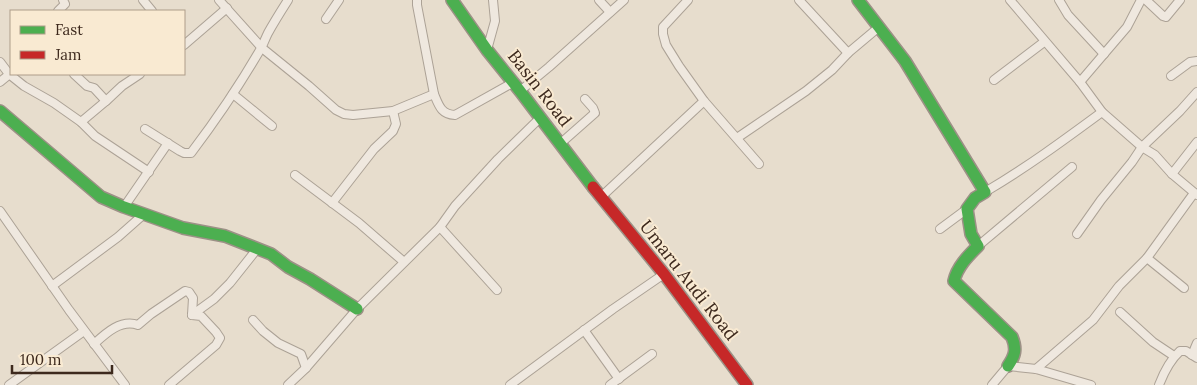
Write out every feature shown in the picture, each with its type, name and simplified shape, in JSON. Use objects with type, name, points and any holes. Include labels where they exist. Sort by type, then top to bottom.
[{"type":"street","points":[[59,10],[65,4],[62,0]]},
{"type":"street","points":[[143,0],[151,10]]},
{"type":"street","points":[[219,0],[262,48],[336,110],[344,114],[393,111],[434,94]]},
{"type":"street","points":[[145,129],[184,153],[191,153],[233,94],[262,48],[267,35],[288,0]]},
{"type":"street","points":[[326,19],[338,0]]},
{"type":"street","points":[[417,0],[434,94],[440,107],[448,114],[455,115],[517,86],[549,67],[624,0]]},
{"type":"street","name":"Basin Road","points":[[452,0],[487,50],[602,196]]},
{"type":"street","points":[[487,50],[495,21],[494,0]]},
{"type":"street","points":[[599,0],[610,12]]},
{"type":"street","points":[[688,0],[663,27],[666,45],[704,101],[759,164]]},
{"type":"street","points":[[800,0],[848,54]]},
{"type":"street","points":[[858,0],[905,61],[985,192]]},
{"type":"street","points":[[1010,0],[1080,82],[1102,112],[1142,148],[1155,155],[1172,174],[1196,194],[1146,258],[1119,286],[1093,320],[1036,369]]},
{"type":"street","points":[[1059,0],[1068,15],[1104,54]]},
{"type":"street","points":[[1080,82],[1127,27],[1141,0]]},
{"type":"street","points":[[1146,0],[1163,16],[1166,16],[1180,0]]},
{"type":"street","points":[[185,44],[227,8]]},
{"type":"street","points":[[737,138],[806,91],[879,27]]},
{"type":"street","points":[[994,80],[1044,42]]},
{"type":"street","points":[[1171,76],[1190,62],[1197,61]]},
{"type":"street","points":[[0,62],[10,74],[0,82]]},
{"type":"street","points":[[11,75],[24,86],[54,103],[80,122],[95,136],[149,172]]},
{"type":"street","points":[[75,75],[86,86],[94,88],[106,101]]},
{"type":"street","points":[[80,122],[122,86],[138,75]]},
{"type":"street","points":[[1077,234],[1142,148],[1197,92]]},
{"type":"street","points":[[233,94],[272,126]]},
{"type":"street","points":[[561,143],[595,112],[584,99]]},
{"type":"street","points":[[602,196],[704,101]]},
{"type":"street","points":[[0,110],[101,197],[124,208],[183,228],[225,236],[271,254],[288,267],[357,309]]},
{"type":"street","points":[[332,203],[374,149],[393,130],[396,124],[393,111]]},
{"type":"street","points":[[940,229],[967,209],[975,198],[1013,176],[1102,112]]},
{"type":"street","points":[[288,385],[306,368],[357,309],[440,227],[455,206],[498,159],[541,117]]},
{"type":"street","points":[[1172,174],[1197,142]]},
{"type":"street","points":[[124,208],[168,144]]},
{"type":"street","points":[[992,385],[1016,353],[1016,344],[1012,337],[958,286],[954,281],[954,277],[978,246],[1072,167]]},
{"type":"street","points":[[294,175],[359,223],[404,262]]},
{"type":"street","name":"Umaru Audi Road","points":[[602,196],[748,385]]},
{"type":"street","points":[[967,209],[971,234],[978,246]]},
{"type":"street","points":[[0,211],[84,331],[125,385]]},
{"type":"street","points":[[52,286],[118,237],[144,214]]},
{"type":"street","points":[[440,227],[497,290]]},
{"type":"street","points":[[192,314],[214,299],[230,283],[257,249]]},
{"type":"street","points":[[1146,258],[1184,288]]},
{"type":"street","points":[[510,385],[664,274]]},
{"type":"street","points":[[94,344],[106,333],[118,326],[127,323],[138,325],[184,291],[189,292],[194,298],[192,314]]},
{"type":"street","points":[[1120,312],[1153,342],[1174,356]]},
{"type":"street","points":[[169,385],[216,345],[220,338],[201,316],[192,314]]},
{"type":"street","points":[[253,320],[278,343],[301,354],[306,368]]},
{"type":"street","points":[[584,330],[619,379]]},
{"type":"street","points":[[9,385],[84,331]]},
{"type":"street","points":[[1159,385],[1163,374],[1174,356],[1180,351],[1186,351],[1194,356],[1197,343]]},
{"type":"street","points":[[610,385],[652,354]]},
{"type":"street","points":[[1008,366],[1036,369],[1091,385]]},
{"type":"traffic: fast","points":[[452,0],[487,50],[593,187]]},
{"type":"traffic: fast","points":[[858,0],[905,61],[985,192],[975,198],[967,209],[971,234],[978,246],[960,266],[954,281],[1012,337],[1014,352],[1008,366]]},
{"type":"traffic: fast","points":[[0,111],[101,197],[183,228],[225,236],[271,254],[288,267],[357,309]]},
{"type":"traffic: jam","points":[[593,187],[664,274],[747,385]]}]
